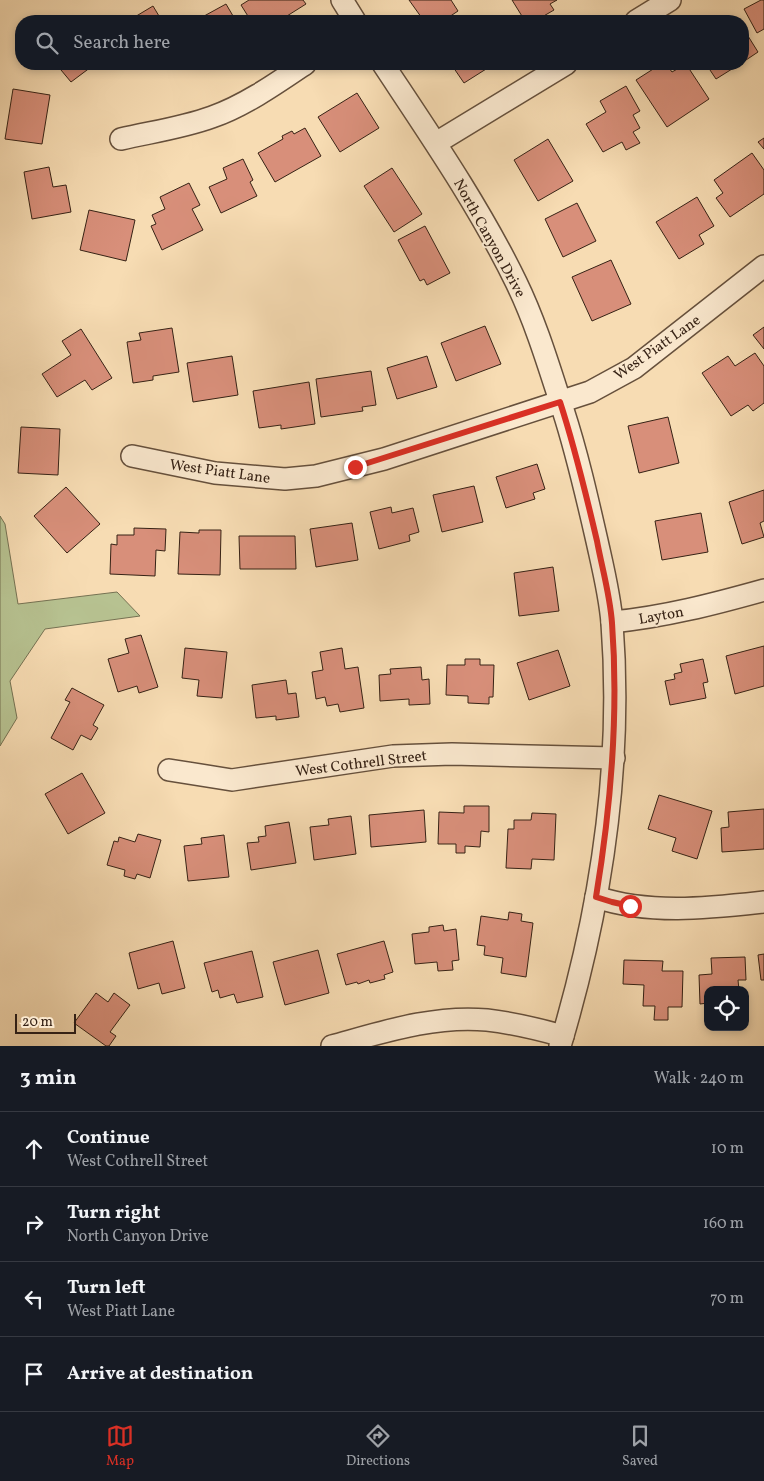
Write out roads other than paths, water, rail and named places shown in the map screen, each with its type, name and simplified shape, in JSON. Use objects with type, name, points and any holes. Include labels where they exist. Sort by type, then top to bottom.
[{"type":"street","points":[[342,0],[351,15]]},
{"type":"street","points":[[646,15],[670,0]]},
{"type":"street","points":[[121,138],[180,127],[213,117],[268,90],[296,70]]},
{"type":"street","name":"North Canyon Drive","points":[[387,70],[436,143],[498,246],[531,317],[580,466],[609,598],[615,680],[614,758],[606,839],[582,960],[561,1041]]},
{"type":"street","points":[[436,143],[556,70]]},
{"type":"street","name":"West Piatt Lane","points":[[132,456],[215,473],[285,480],[316,476],[384,459],[590,392],[634,368],[764,266]]},
{"type":"street","name":"Layton","points":[[612,622],[644,619],[711,605],[764,590]]},
{"type":"street","name":"West Cothrell Street","points":[[169,770],[232,780],[393,756],[452,754],[614,758]]},
{"type":"street","points":[[596,897],[612,902],[654,908],[693,908],[764,902]]},
{"type":"street","points":[[332,1046],[408,1026],[447,1020],[486,1020],[525,1026],[561,1041]]}]
